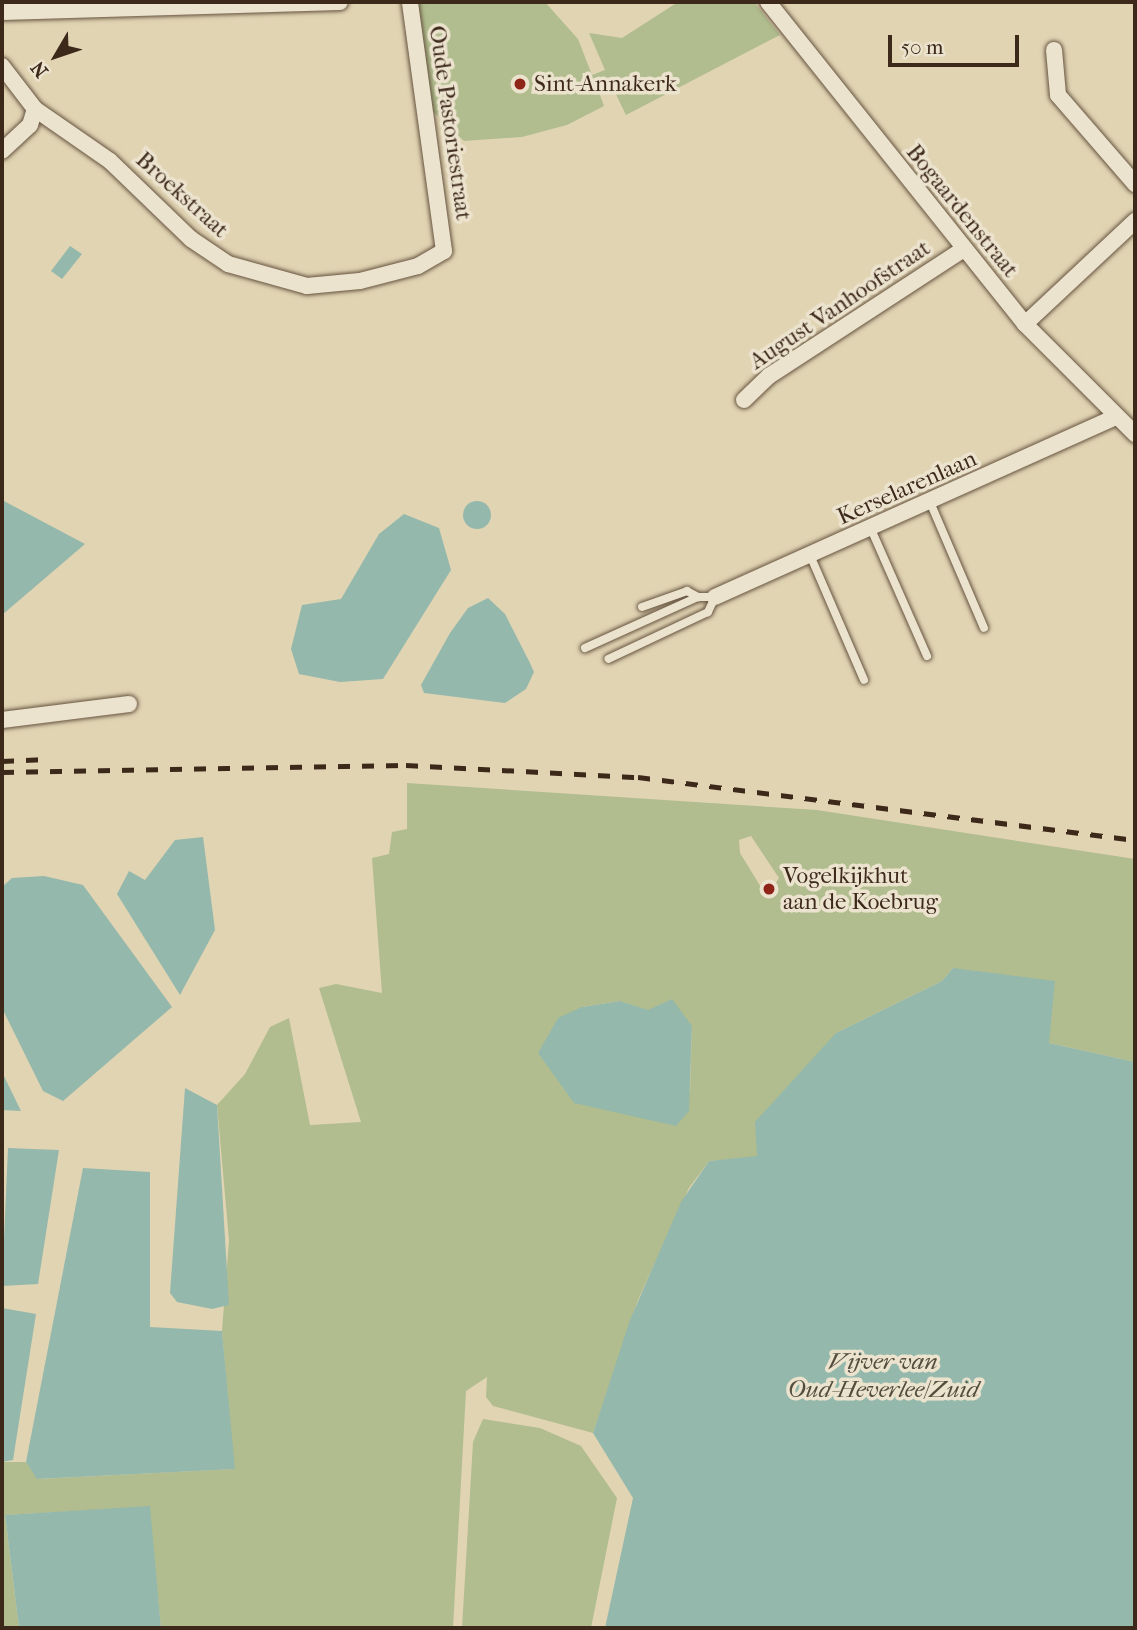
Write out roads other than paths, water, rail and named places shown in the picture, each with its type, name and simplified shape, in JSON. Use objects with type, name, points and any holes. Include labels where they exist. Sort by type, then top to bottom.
[{"type":"street","points":[[2,12],[341,2]]},
{"type":"street","name":"Oude Pastoriestraat","points":[[410,2],[444,251]]},
{"type":"street","name":"Bogaardenstraat","points":[[768,2],[1025,324],[1135,435]]},
{"type":"street","points":[[1054,50],[1058,95],[1135,184]]},
{"type":"street","name":"Broekstraat","points":[[2,66],[35,109],[110,160],[191,239],[249,274],[307,286],[360,281],[418,266],[444,251]]},
{"type":"street","points":[[2,151],[30,125],[35,109]]},
{"type":"street","points":[[1025,324],[1135,221]]},
{"type":"street","name":"August Vanhoofstraat","points":[[744,400],[769,376],[964,249]]},
{"type":"street","name":"Kerselarenlaan","points":[[706,597],[871,529],[1116,417]]},
{"type":"street","points":[[2,720],[129,705]]},
{"type":"lane","points":[[930,502],[984,628]]},
{"type":"lane","points":[[871,529],[927,656]]},
{"type":"lane","points":[[810,555],[864,680]]},
{"type":"lane","points":[[642,607],[687,591],[706,597]]},
{"type":"lane","points":[[585,648],[706,597]]},
{"type":"lane","points":[[608,659],[708,612],[706,597]]},
{"type":"water","points":[[70,246],[82,254],[62,279],[51,271]]},
{"type":"water","points":[[2,500],[85,544],[2,615]]},
{"type":"water","points":[[477,501],[487,505],[491,515],[487,525],[477,529],[467,525],[463,515],[467,505]]},
{"type":"water","points":[[404,514],[439,528],[451,570],[383,679],[340,682],[299,674],[291,649],[302,605],[341,599],[379,534]]},
{"type":"water","points":[[488,598],[505,614],[534,672],[526,689],[505,703],[424,693],[421,685],[450,633],[468,608]]},
{"type":"water","points":[[203,837],[215,930],[180,995],[117,894],[129,871],[145,880],[175,840]]},
{"type":"water","points":[[44,876],[83,885],[172,1007],[63,1101],[43,1091],[2,1008],[2,887],[12,878]]},
{"type":"water","name":"Vijver van Oud-Heverlee/Zuid","points":[[953,968],[1055,981],[1049,1043],[1135,1062],[1135,1628],[605,1628],[633,1498],[593,1433],[630,1320],[681,1202],[709,1161],[757,1156],[755,1122],[836,1033],[942,981]]},
{"type":"water","points":[[672,999],[692,1026],[689,1111],[676,1126],[574,1103],[538,1053],[558,1018],[582,1007],[620,1001],[648,1010]]},
{"type":"water","points":[[2,1072],[21,1111],[2,1110]]},
{"type":"water","points":[[185,1088],[217,1105],[229,1305],[212,1309],[177,1302],[170,1293]]},
{"type":"water","points":[[8,1148],[59,1150],[38,1284],[2,1286]]},
{"type":"water","points":[[83,1168],[150,1172],[150,1327],[222,1331],[235,1469],[37,1479],[26,1462]]},
{"type":"water","points":[[2,1308],[36,1314],[13,1460],[2,1462]]},
{"type":"water","points":[[150,1506],[161,1628],[19,1628],[5,1515]]},
{"type":"railway","points":[[2,761],[47,759]]},
{"type":"railway","points":[[2,772],[406,765],[638,777],[1135,840]]},
{"type":"place","name":"Sint-Annakerk","points":[[520,84]]},
{"type":"place","name":"Vogelkijkhut aan de Koebrug","points":[[769,889]]}]
